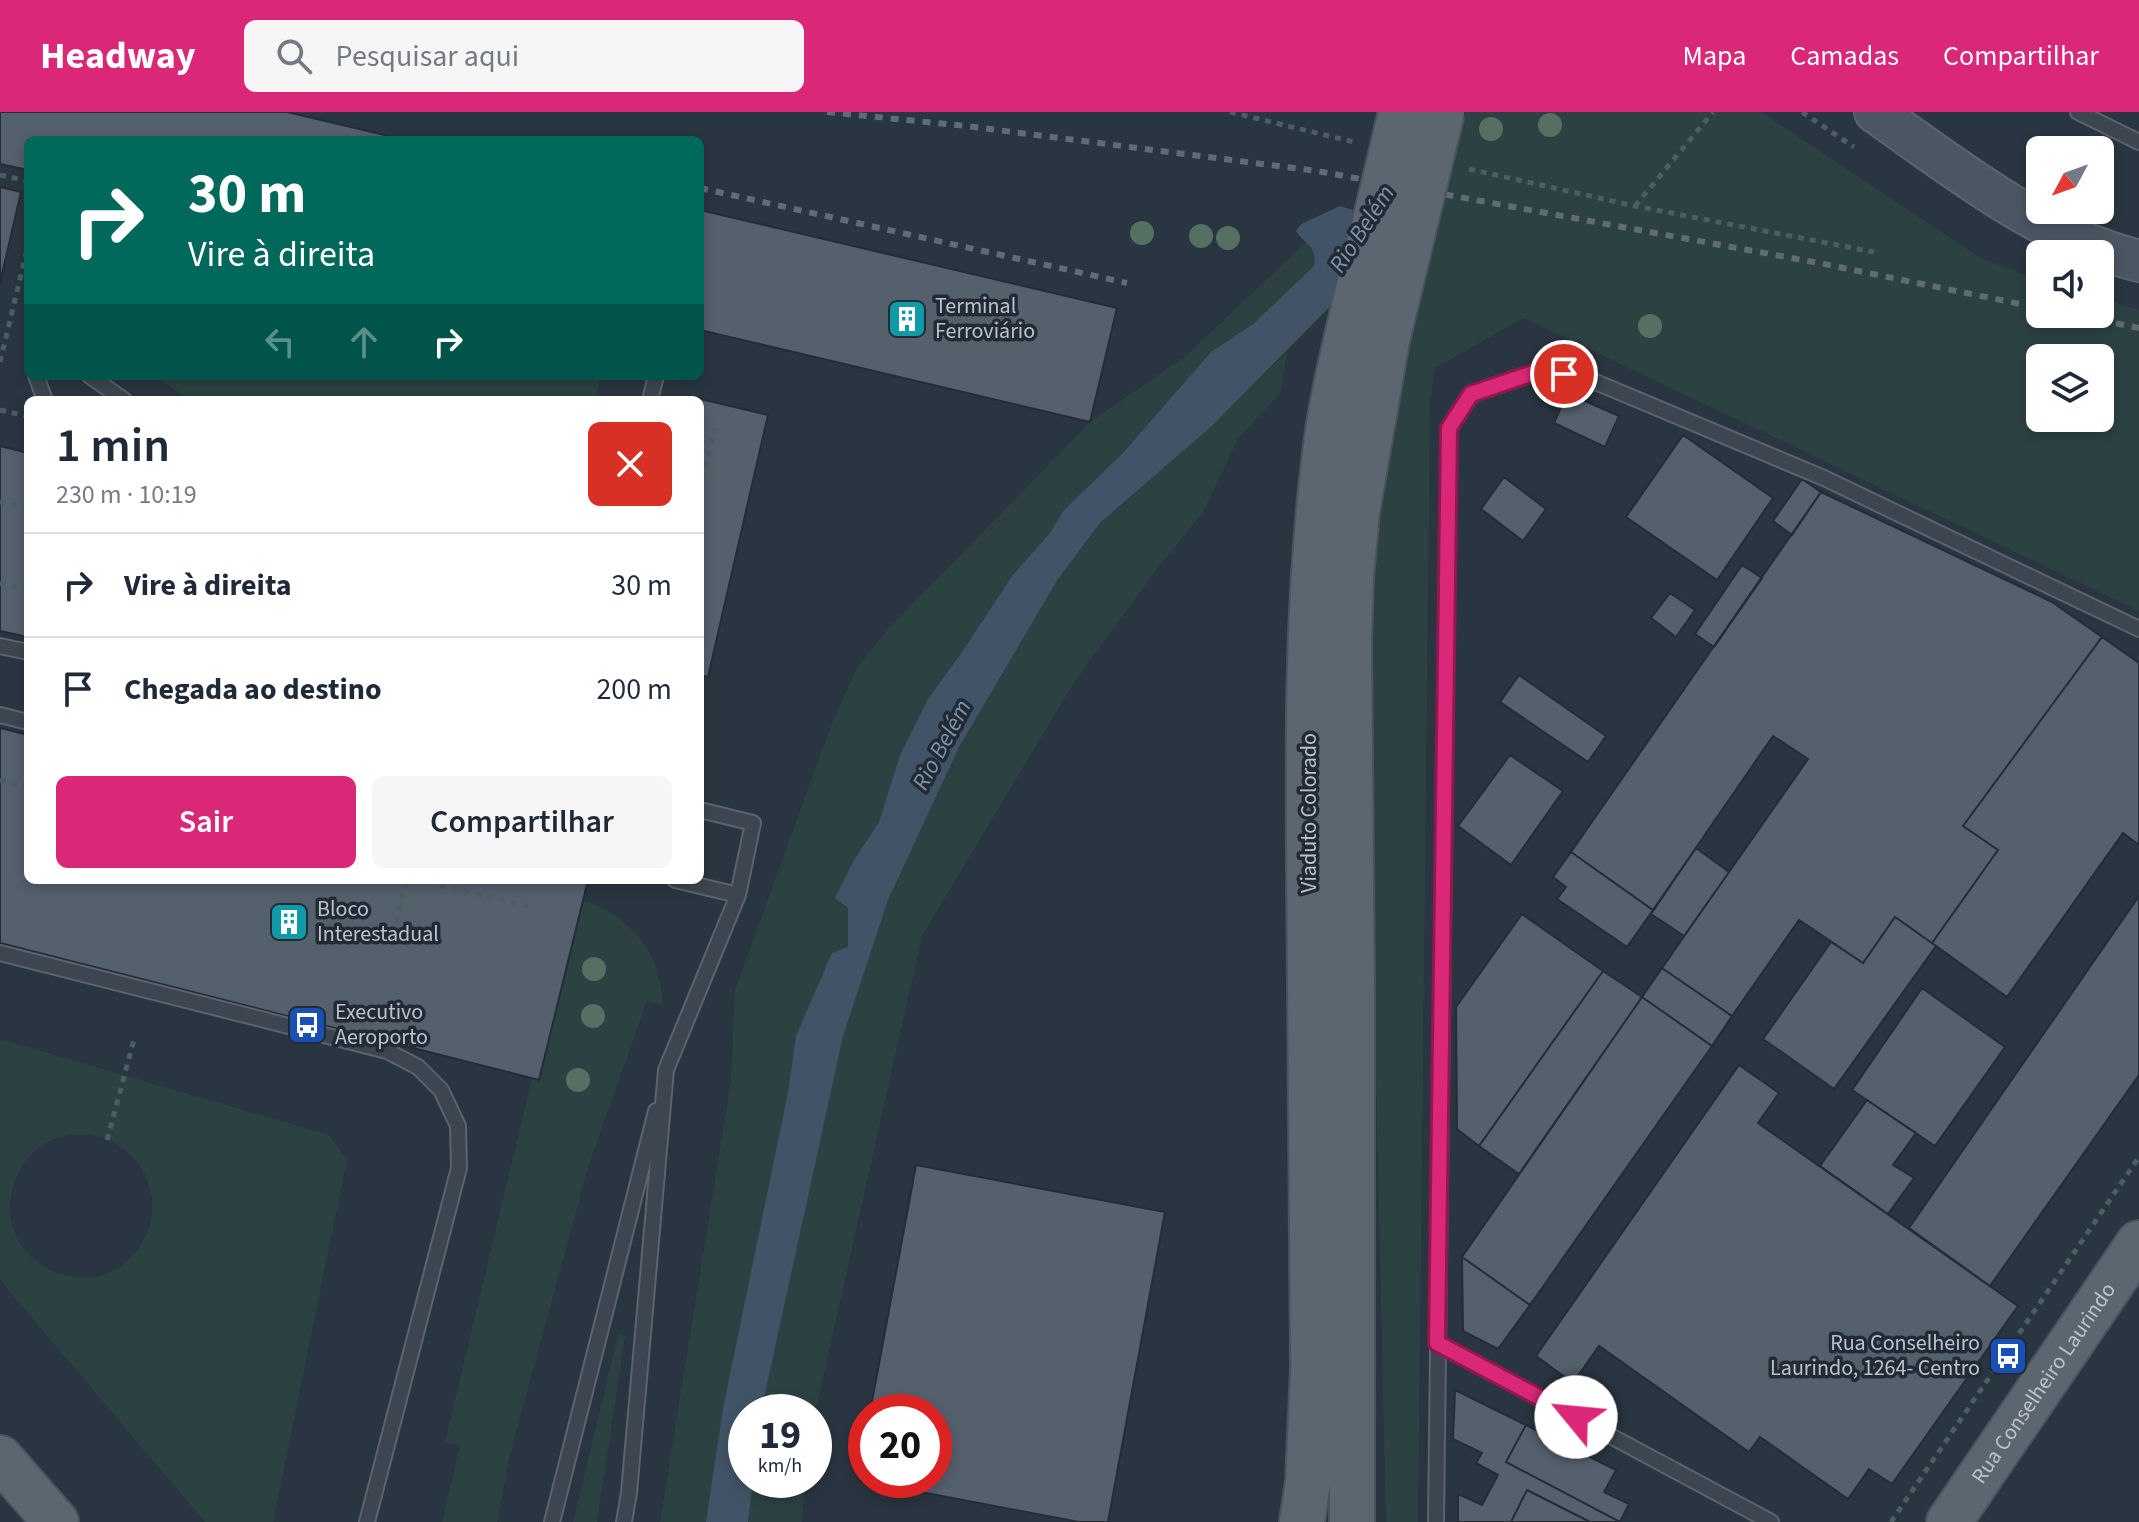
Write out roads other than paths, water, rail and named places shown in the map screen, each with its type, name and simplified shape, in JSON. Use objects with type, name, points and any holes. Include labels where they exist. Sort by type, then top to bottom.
[{"type":"main road","name":"Viaduto Colorado","points":[[1352,1522],[1331,987],[1309,669],[1312,580],[1330,416],[1401,112]]},
{"type":"main road","name":"Viaduto Colorado","points":[[1302,1522],[1311,1438],[1351,577],[1357,512],[1387,340],[1442,112]]},
{"type":"main road","points":[[1875,112],[2005,203],[2062,235],[2139,261]]},
{"type":"main road","name":"Rua Conselheiro Laurindo","points":[[1949,1522],[2139,1243]]},
{"type":"main road","points":[[0,1458],[56,1522]]},
{"type":"lane","points":[[2078,112],[2139,142]]},
{"type":"lane","points":[[1436,1522],[1449,428],[1471,394],[1542,370],[1586,378],[1824,478],[2139,629]]},
{"type":"lane","points":[[96,380],[118,396]]},
{"type":"lane","points":[[0,646],[24,651]]},
{"type":"lane","points":[[0,715],[24,721]]},
{"type":"lane","points":[[552,1522],[666,1070],[738,895],[753,823],[704,811]]},
{"type":"lane","points":[[692,884],[738,895]]},
{"type":"lane","points":[[0,953],[387,1051],[418,1067],[441,1090],[458,1126],[459,1168],[367,1522]]},
{"type":"lane","points":[[624,1522],[666,1070]]},
{"type":"lane","points":[[1437,1343],[1771,1522]]},
{"type":"water","name":"Rio Belém","points":[[1340,206],[1353,210],[1361,208],[1384,252],[1212,426],[1100,523],[1058,579],[959,747],[888,900],[843,1036],[765,1394],[728,1394],[728,1498],[751,1498],[748,1522],[706,1522],[723,1408],[788,1092],[796,1036],[832,953],[848,947],[848,908],[835,898],[854,860],[879,822],[900,755],[928,699],[1012,576],[1050,533],[1063,511],[1123,453],[1211,352],[1253,324],[1314,266],[1312,249],[1296,231],[1301,224]]},
{"type":"railway","points":[[827,112],[966,126],[1317,171],[1819,263],[2026,305]]},
{"type":"railway","points":[[704,189],[1127,283]]},
{"type":"railway","points":[[2114,323],[2139,328]]},
{"type":"place","name":"Terminal Ferroviário","points":[[907,319]]},
{"type":"place","name":"Bloco Interestadual","points":[[289,922]]},
{"type":"place","name":"Executivo Aeroporto","points":[[307,1025]]},
{"type":"place","name":"Rua Conselheiro Laurindo, 1264- Centro","points":[[2008,1356]]}]
